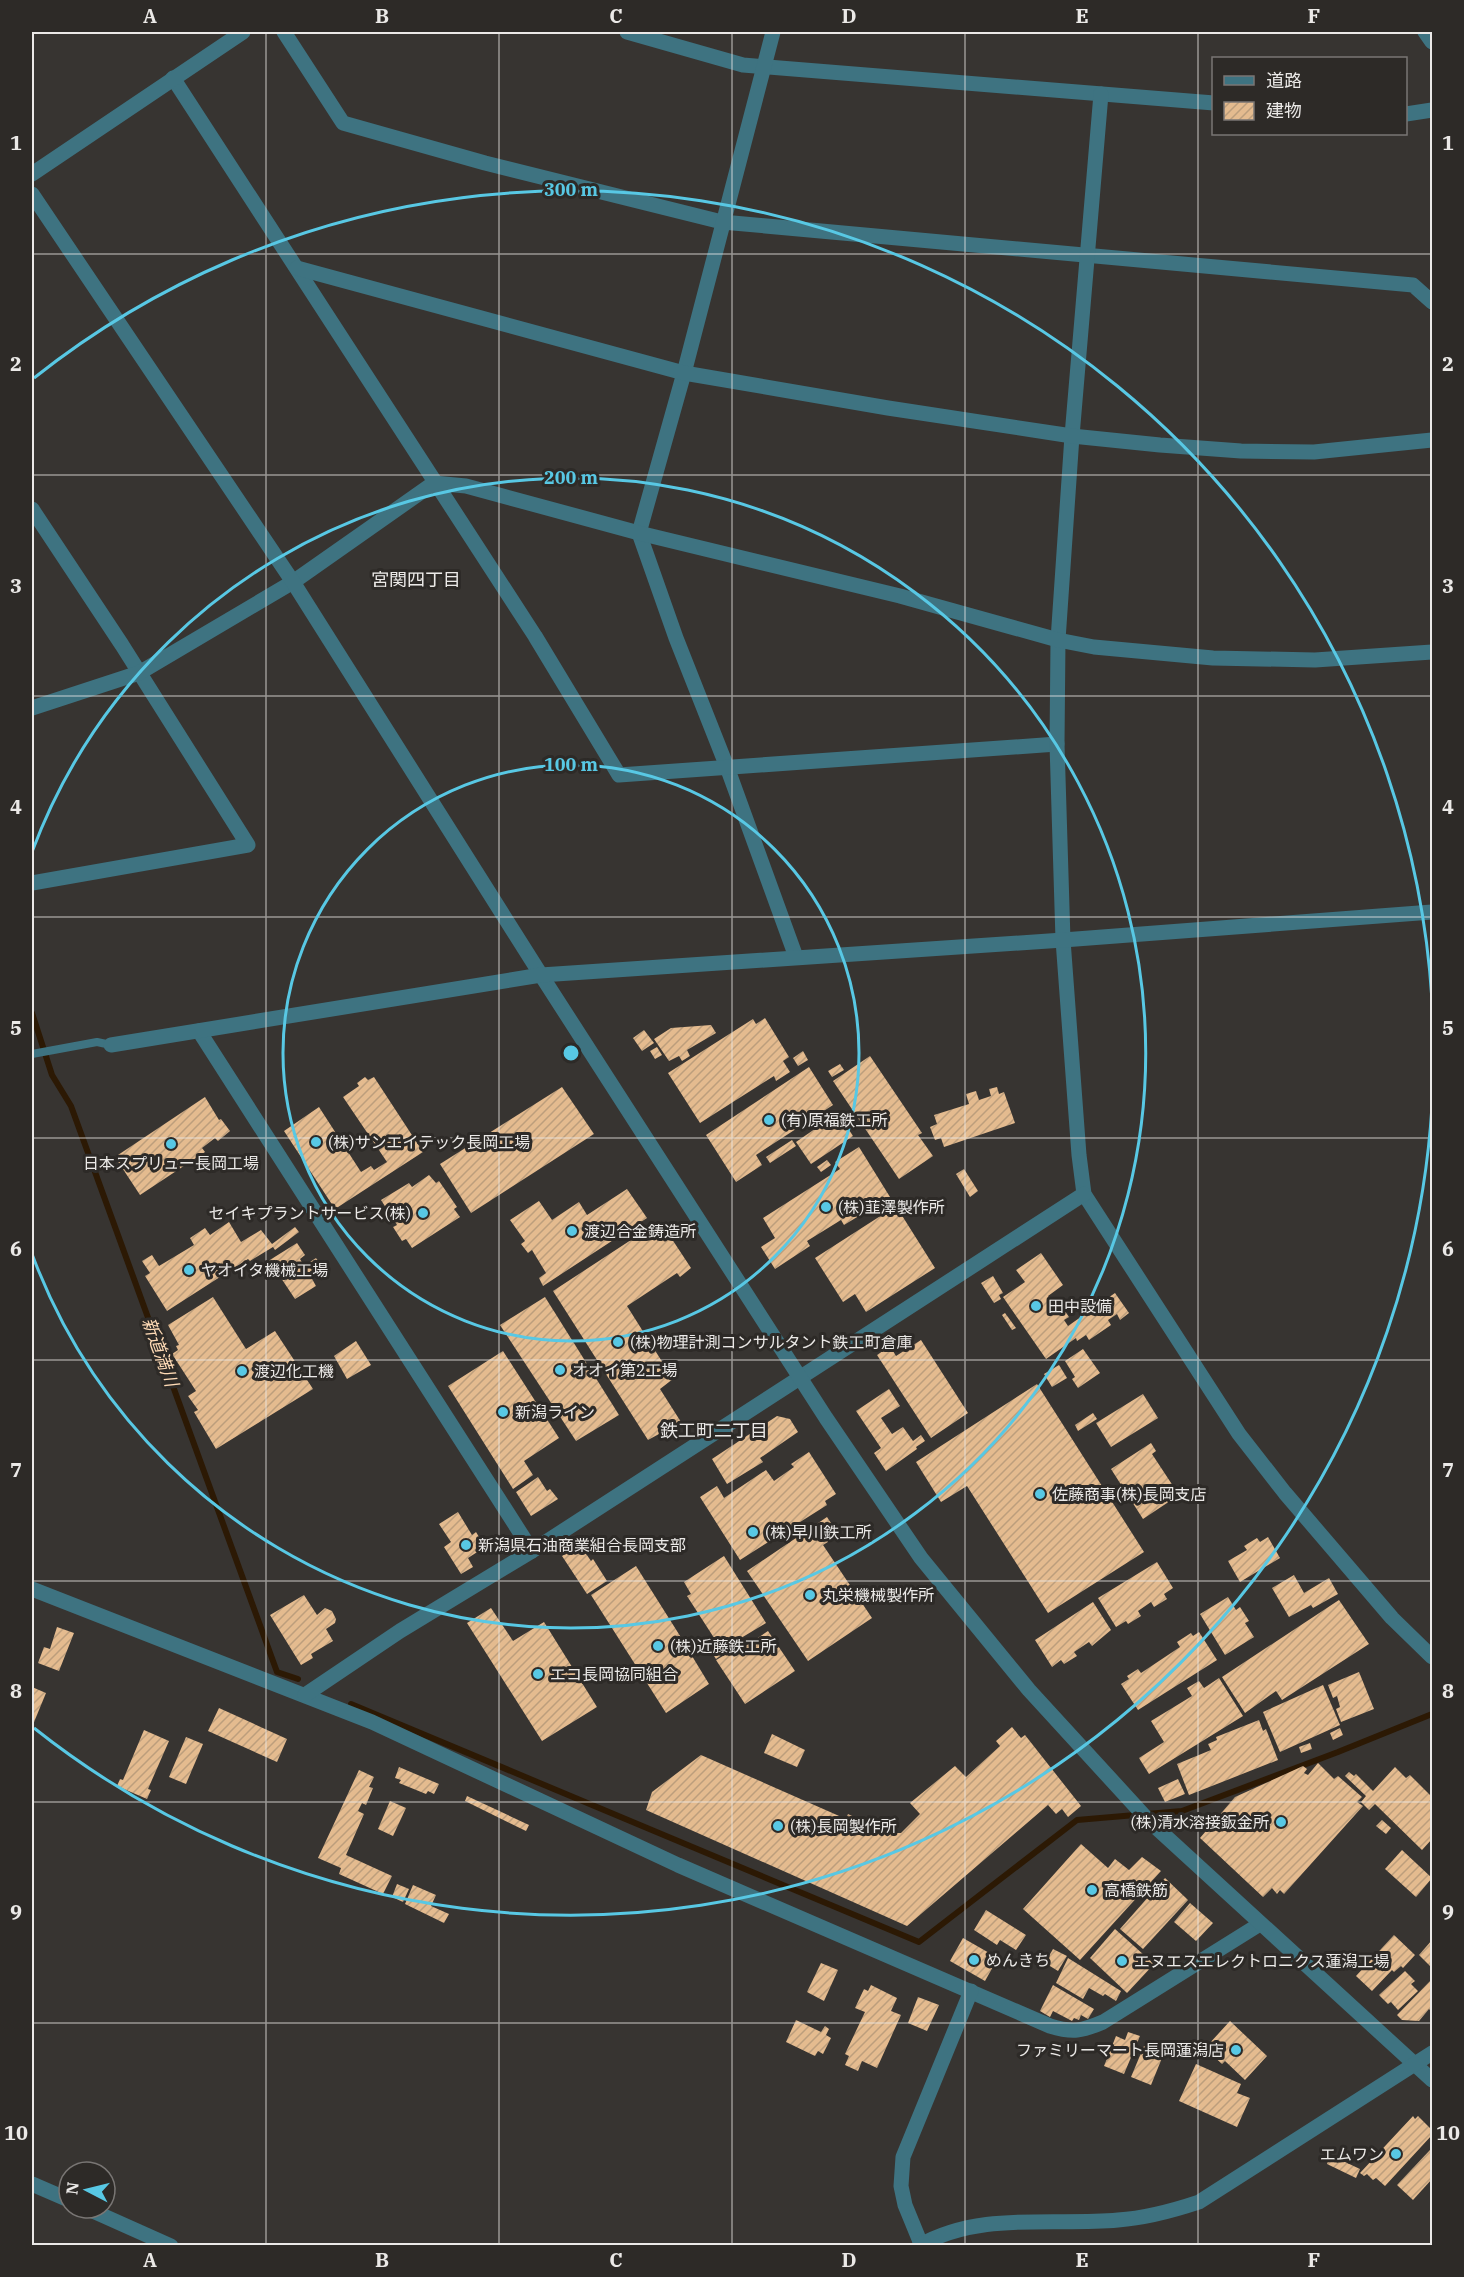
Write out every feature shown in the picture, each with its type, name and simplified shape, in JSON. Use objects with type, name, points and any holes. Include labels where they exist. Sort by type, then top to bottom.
[{"type":"street","points":[[32,174],[243,32]]},
{"type":"street","points":[[284,32],[343,123],[484,163],[722,222],[1413,285],[1432,302]]},
{"type":"street","points":[[627,32],[743,64],[1212,103]]},
{"type":"street","points":[[773,32],[684,373],[639,533],[676,638],[728,767],[796,957]]},
{"type":"street","points":[[1425,32],[1432,42]]},
{"type":"street","points":[[173,78],[535,636],[619,776],[1057,744]]},
{"type":"street","points":[[1101,94],[1072,436],[1058,640],[1057,744],[1063,940],[1084,1194],[1239,1434],[1285,1493],[1392,1618],[1432,1657]]},
{"type":"street","points":[[1407,114],[1432,110]]},
{"type":"street","points":[[32,194],[292,582],[540,975],[800,1378],[921,1558],[1029,1690],[1149,1821],[1432,2080]]},
{"type":"street","points":[[297,268],[684,373],[888,408],[1072,436],[1160,446],[1314,452],[1432,440]]},
{"type":"street","points":[[32,708],[139,673],[292,582],[434,483],[466,486],[639,533],[900,596],[1058,640],[1094,647],[1213,658],[1315,660],[1432,652]]},
{"type":"street","points":[[32,508],[248,845],[32,883]]},
{"type":"street","points":[[111,1045],[540,975],[1063,940],[1432,912]]},
{"type":"street","points":[[199,1030],[532,1551]]},
{"type":"street","points":[[305,1695],[400,1631],[532,1551],[1084,1194]]},
{"type":"street","points":[[32,1589],[372,1722],[678,1866],[1050,2026],[1068,2031],[1085,2030],[1103,2022],[1260,1924]]},
{"type":"street","points":[[971,1991],[903,2157],[901,2186],[905,2205],[920,2245],[938,2236],[995,2222],[1117,2221],[1167,2213],[1199,2202],[1432,2053]]},
{"type":"street","points":[[32,2184],[57,2195]]},
{"type":"street","points":[[113,2220],[171,2246]]},
{"type":"lane","points":[[32,1054],[97,1042],[111,1045]]},
{"type":"building","points":[[765,1018],[789,1057],[783,1061],[790,1072],[776,1081],[774,1076],[700,1123],[668,1073],[753,1019],[756,1024]]},
{"type":"building","points":[[711,1025],[716,1033],[687,1050],[690,1056],[682,1061],[679,1056],[669,1061],[654,1039],[671,1028]]},
{"type":"building","points":[[644,1030],[654,1043],[642,1051],[633,1038]]},
{"type":"building","points":[[657,1047],[662,1055],[655,1059],[650,1051]]},
{"type":"building","points":[[803,1051],[808,1060],[798,1066],[793,1058]]},
{"type":"building","points":[[870,1056],[922,1133],[918,1135],[933,1156],[899,1179],[833,1081]]},
{"type":"building","points":[[840,1064],[844,1070],[832,1077],[828,1071]]},
{"type":"building","name":"(有)原福鉄工所","points":[[809,1067],[833,1105],[756,1155],[762,1165],[736,1182],[706,1135]]},
{"type":"building","name":"(株)サンエイテック長岡工場","points":[[365,1077],[368,1080],[374,1077],[423,1152],[335,1209],[284,1131],[319,1107],[361,1172],[371,1166],[374,1170],[387,1162],[343,1097],[359,1086],[357,1083]]},
{"type":"building","points":[[562,1087],[594,1134],[471,1213],[440,1164]]},
{"type":"building","points":[[997,1087],[999,1094],[1004,1092],[1015,1123],[944,1147],[941,1138],[935,1140],[930,1127],[937,1124],[934,1115],[969,1104],[966,1094],[976,1091],[979,1100],[991,1096],[989,1089]]},
{"type":"building","name":"日本スプリュー長岡工場","points":[[205,1097],[219,1120],[221,1119],[230,1131],[218,1141],[215,1138],[202,1148],[205,1152],[140,1195],[115,1157]]},
{"type":"building","points":[[838,1113],[853,1136],[811,1164],[796,1142]]},
{"type":"building","points":[[792,1140],[796,1146],[770,1163],[766,1157]]},
{"type":"building","name":"(株)韮澤製作所","points":[[859,1147],[890,1197],[844,1225],[841,1220],[807,1241],[810,1246],[775,1269],[761,1247],[775,1238],[763,1218],[840,1169],[835,1162]]},
{"type":"building","points":[[827,1160],[831,1165],[821,1172],[817,1167]]},
{"type":"building","points":[[964,1169],[978,1191],[970,1197],[956,1174]]},
{"type":"building","name":"セイキプラントサービス(株)","points":[[429,1175],[436,1183],[439,1181],[457,1207],[454,1209],[460,1217],[412,1248],[406,1239],[402,1241],[393,1227],[397,1225],[381,1200],[409,1183],[412,1187]]},
{"type":"building","name":"渡辺合金鋳造所","points":[[627,1189],[647,1218],[543,1286],[539,1278],[546,1273],[532,1250],[528,1253],[521,1244],[525,1241],[510,1220],[539,1201],[552,1220],[579,1202],[587,1215]]},
{"type":"building","points":[[896,1206],[935,1268],[866,1312],[855,1294],[843,1302],[815,1258]]},
{"type":"building","name":"(株)物理計測コンサルタント鉄工町倉庫","points":[[660,1221],[691,1268],[680,1277],[677,1273],[627,1306],[673,1379],[660,1389],[681,1422],[648,1440],[553,1291]]},
{"type":"building","name":"ヤオイタ機械工場","points":[[229,1222],[241,1242],[261,1230],[272,1244],[295,1227],[299,1232],[275,1250],[273,1247],[250,1261],[248,1259],[167,1311],[145,1276],[150,1273],[142,1261],[152,1255],[159,1266],[194,1245],[190,1238],[205,1228],[210,1235]]},
{"type":"building","points":[[297,1243],[305,1255],[300,1259],[304,1266],[316,1258],[324,1269],[311,1277],[316,1286],[295,1299],[273,1266],[269,1269],[265,1263]]},
{"type":"building","name":"田中設備","points":[[1041,1253],[1063,1285],[1048,1296],[1050,1300],[1055,1297],[1069,1317],[1064,1320],[1068,1326],[1115,1293],[1129,1313],[1120,1320],[1117,1314],[1108,1320],[1111,1325],[1089,1340],[1086,1335],[1077,1341],[1076,1338],[1046,1359],[1003,1297],[1025,1282],[1016,1270]]},
{"type":"building","points":[[993,1276],[1003,1293],[999,1295],[1001,1299],[994,1303],[981,1283]]},
{"type":"building","name":"渡辺化工機","points":[[213,1297],[246,1349],[275,1331],[313,1389],[216,1449],[194,1412],[198,1410],[188,1396],[196,1391],[172,1354],[178,1350],[176,1346],[179,1345],[168,1325]]},
{"type":"building","name":"オオイ第2工場","points":[[545,1297],[619,1415],[576,1441],[500,1325]]},
{"type":"building","points":[[1005,1313],[1016,1328],[1012,1330],[1002,1315]]},
{"type":"building","points":[[921,1340],[968,1413],[931,1438],[877,1355],[890,1346],[896,1356]]},
{"type":"building","points":[[356,1341],[371,1365],[347,1379],[334,1356]]},
{"type":"building","points":[[1083,1349],[1100,1373],[1078,1388],[1072,1379],[1075,1377],[1065,1361]]},
{"type":"building","name":"新潟ライン","points":[[503,1351],[559,1438],[524,1461],[533,1475],[513,1489],[448,1386]]},
{"type":"building","points":[[1059,1365],[1067,1378],[1052,1387],[1044,1374]]},
{"type":"building","name":"佐藤商事(株)長岡支店","points":[[1037,1384],[1144,1552],[1048,1613],[967,1486],[941,1502],[916,1462]]},
{"type":"building","points":[[889,1389],[900,1406],[881,1418],[892,1434],[903,1427],[913,1441],[921,1435],[925,1441],[886,1471],[874,1453],[881,1448],[856,1411]]},
{"type":"building","points":[[1143,1394],[1158,1418],[1111,1447],[1096,1423]]},
{"type":"building","points":[[1093,1413],[1097,1419],[1078,1431],[1075,1425]]},
{"type":"building","points":[[777,1416],[790,1419],[798,1432],[760,1458],[763,1462],[727,1484],[712,1459]]},
{"type":"building","points":[[1151,1443],[1156,1451],[1152,1454],[1179,1495],[1143,1519],[1111,1469]]},
{"type":"building","name":"(株)早川鉄工所","points":[[809,1452],[836,1494],[825,1501],[827,1505],[740,1560],[700,1497],[717,1486],[724,1498],[766,1470],[774,1481],[794,1467],[791,1464]]},
{"type":"building","points":[[538,1477],[547,1491],[550,1489],[558,1499],[531,1516],[516,1492]]},
{"type":"building","name":"新潟県石油商業組合長岡支部","points":[[458,1512],[472,1535],[476,1532],[485,1547],[468,1558],[473,1567],[461,1574],[444,1547],[451,1542],[439,1524]]},
{"type":"building","name":"丸栄機械製作所","points":[[827,1517],[839,1535],[823,1545],[872,1618],[808,1661],[747,1571]]},
{"type":"building","points":[[1268,1537],[1280,1558],[1240,1582],[1228,1561],[1247,1550],[1244,1546],[1257,1538],[1260,1542]]},
{"type":"building","points":[[580,1545],[591,1561],[593,1559],[607,1581],[587,1594],[562,1556]]},
{"type":"building","points":[[724,1556],[766,1623],[726,1647],[729,1650],[716,1659],[710,1650],[718,1644],[687,1596],[691,1594],[684,1582]]},
{"type":"building","points":[[1157,1562],[1173,1588],[1164,1594],[1167,1599],[1154,1607],[1151,1602],[1138,1611],[1141,1616],[1128,1624],[1126,1621],[1116,1627],[1098,1598]]},
{"type":"building","name":"(株)近藤鉄工所","points":[[636,1566],[682,1639],[687,1636],[697,1653],[692,1656],[709,1684],[666,1713],[591,1595]]},
{"type":"building","points":[[1294,1575],[1304,1593],[1329,1578],[1338,1594],[1313,1608],[1311,1605],[1289,1617],[1272,1588]]},
{"type":"building","points":[[304,1595],[317,1615],[325,1608],[332,1611],[336,1619],[335,1623],[326,1629],[333,1641],[311,1654],[313,1658],[301,1665],[270,1615]]},
{"type":"building","points":[[1228,1597],[1236,1610],[1240,1607],[1249,1621],[1245,1623],[1254,1637],[1225,1655],[1200,1614]]},
{"type":"building","points":[[1339,1600],[1369,1644],[1282,1700],[1276,1691],[1245,1713],[1222,1677]]},
{"type":"building","points":[[1093,1602],[1111,1630],[1092,1646],[1089,1642],[1074,1652],[1077,1656],[1064,1664],[1061,1660],[1052,1667],[1035,1640]]},
{"type":"building","name":"エコ長岡協同組合","points":[[491,1608],[513,1641],[544,1622],[597,1707],[542,1741],[467,1623]]},
{"type":"building","points":[[57,1627],[74,1633],[59,1671],[38,1663],[44,1647],[50,1649]]},
{"type":"building","points":[[768,1631],[795,1671],[745,1704],[716,1660],[730,1652],[732,1655]]},
{"type":"building","points":[[1199,1632],[1217,1660],[1138,1710],[1121,1684],[1129,1679],[1127,1676],[1138,1669],[1141,1673],[1180,1647],[1177,1642],[1191,1633],[1193,1636]]},
{"type":"building","points":[[1359,1672],[1374,1709],[1341,1722],[1336,1709],[1340,1707],[1337,1696],[1333,1698],[1328,1685]]},
{"type":"building","points":[[1219,1678],[1243,1716],[1149,1774],[1139,1758],[1164,1742],[1151,1721],[1192,1696],[1187,1688],[1199,1681],[1204,1688]]},
{"type":"building","points":[[1323,1685],[1340,1725],[1280,1752],[1263,1712]]},
{"type":"building","points":[[32,1687],[46,1693],[32,1727]]},
{"type":"building","points":[[219,1708],[287,1739],[277,1762],[208,1731]]},
{"type":"building","points":[[1259,1720],[1263,1731],[1266,1729],[1278,1760],[1189,1795],[1177,1764],[1211,1750],[1208,1744],[1217,1740],[1216,1737]]},
{"type":"building","name":"(株)長岡製作所","points":[[1012,1727],[1021,1738],[1025,1735],[1081,1806],[1068,1817],[1062,1809],[1056,1814],[1048,1805],[907,1926],[646,1810],[652,1792],[701,1755],[846,1819],[848,1814],[889,1833],[901,1833],[920,1814],[910,1803],[955,1766],[966,1777],[1000,1746],[996,1741]]},
{"type":"building","points":[[1340,1728],[1343,1735],[1333,1740],[1330,1733]]},
{"type":"building","points":[[144,1730],[169,1741],[148,1789],[151,1790],[147,1799],[117,1786],[120,1779],[123,1780]]},
{"type":"building","points":[[772,1734],[805,1750],[797,1767],[764,1753]]},
{"type":"building","points":[[186,1737],[203,1744],[186,1784],[169,1777]]},
{"type":"building","points":[[1310,1743],[1312,1749],[1301,1753],[1299,1747]]},
{"type":"building","name":"(株)清水溶接鈑金所","points":[[1318,1763],[1334,1779],[1338,1776],[1362,1797],[1357,1802],[1363,1806],[1284,1894],[1280,1890],[1277,1894],[1272,1888],[1263,1897],[1200,1838],[1235,1797],[1303,1766],[1307,1769],[1304,1773],[1308,1775]]},
{"type":"building","points":[[399,1767],[439,1784],[434,1794],[428,1791],[426,1794],[399,1783],[401,1780],[395,1778]]},
{"type":"building","points":[[1395,1767],[1406,1778],[1410,1775],[1432,1797],[1432,1839],[1422,1850],[1375,1804],[1369,1810],[1361,1802],[1366,1796],[1345,1776],[1349,1772],[1354,1776],[1356,1774],[1373,1791]]},
{"type":"building","points":[[359,1770],[374,1777],[369,1787],[373,1788],[366,1805],[362,1803],[358,1811],[364,1814],[346,1855],[392,1876],[383,1894],[339,1874],[341,1868],[318,1858]]},
{"type":"building","points":[[1178,1779],[1185,1794],[1165,1802],[1158,1788]]},
{"type":"building","points":[[467,1796],[529,1825],[526,1831],[465,1801]]},
{"type":"building","points":[[390,1801],[406,1808],[393,1836],[378,1829]]},
{"type":"building","points":[[1382,1820],[1391,1828],[1386,1834],[1376,1826]]},
{"type":"building","name":"高橋鉄筋","points":[[1081,1844],[1108,1868],[1115,1859],[1129,1870],[1142,1857],[1161,1871],[1080,1960],[1023,1909]]},
{"type":"building","points":[[1402,1850],[1432,1878],[1416,1897],[1385,1869]]},
{"type":"building","points":[[1165,1878],[1188,1900],[1143,1949],[1120,1929]]},
{"type":"building","points":[[397,1884],[409,1889],[403,1902],[392,1897]]},
{"type":"building","points":[[413,1885],[436,1895],[431,1906],[449,1914],[444,1923],[405,1904]]},
{"type":"building","points":[[1190,1903],[1213,1923],[1196,1941],[1174,1922]]},
{"type":"building","points":[[986,1910],[1026,1935],[1016,1950],[1000,1940],[997,1945],[974,1930]]},
{"type":"building","name":"エヌエスエレクトロニクス蓮潟工場","points":[[1115,1929],[1154,1964],[1127,1993],[1090,1958]]},
{"type":"building","points":[[1394,1935],[1415,1955],[1403,1968],[1401,1966],[1394,1972],[1392,1970],[1372,1991],[1356,1976]]},
{"type":"building","name":"めんきち","points":[[963,1938],[998,1958],[985,1981],[950,1961]]},
{"type":"building","points":[[1432,1940],[1432,1968],[1419,1955]]},
{"type":"building","points":[[1053,1949],[1067,1956],[1058,1971],[1045,1963]]},
{"type":"building","points":[[1068,1958],[1121,1991],[1116,2001],[1089,1988],[1083,1999],[1056,1983]]},
{"type":"building","points":[[821,1963],[838,1970],[824,2001],[807,1992]]},
{"type":"building","points":[[1405,1971],[1415,1981],[1411,1984],[1418,1991],[1398,2010],[1391,2002],[1388,2004],[1379,1995]]},
{"type":"building","points":[[1432,1979],[1432,2012],[1429,2009],[1419,2021],[1402,2020],[1397,2015]]},
{"type":"building","points":[[871,1985],[897,1998],[891,2011],[901,2015],[877,2068],[862,2061],[858,2071],[845,2065],[849,2056],[845,2054],[865,2012],[855,2008],[864,1989],[868,1991]]},
{"type":"building","points":[[1053,1985],[1094,2009],[1088,2019],[1081,2015],[1079,2020],[1074,2018],[1072,2021],[1053,2011],[1050,2017],[1040,2011]]},
{"type":"building","points":[[918,1997],[939,2005],[927,2031],[908,2023]]},
{"type":"building","points":[[796,2020],[821,2032],[825,2026],[829,2029],[826,2035],[831,2038],[823,2054],[818,2051],[815,2056],[786,2042]]},
{"type":"building","name":"ファミリーマート長岡蓮潟店","points":[[1230,2021],[1267,2056],[1245,2080],[1225,2061],[1222,2064],[1209,2052],[1212,2049],[1208,2045]]},
{"type":"building","points":[[1128,2032],[1140,2036],[1124,2074],[1104,2066],[1116,2036],[1125,2040]]},
{"type":"building","points":[[1144,2046],[1164,2053],[1151,2085],[1131,2077]]},
{"type":"building","points":[[1196,2064],[1241,2084],[1237,2093],[1250,2098],[1237,2127],[1179,2101]]},
{"type":"building","name":"エムワン","points":[[1413,2116],[1415,2119],[1418,2116],[1432,2130],[1432,2135],[1385,2186],[1376,2178],[1373,2180],[1367,2174],[1364,2176],[1360,2173]]},
{"type":"building","points":[[1430,2150],[1432,2152],[1432,2179],[1413,2200],[1397,2185]]},
{"type":"building","points":[[1330,2155],[1360,2169],[1356,2178],[1327,2164]]},
{"type":"waterway","name":"新道満川","points":[[32,1013],[52,1075],[71,1106],[277,1672],[298,1679]]},
{"type":"waterway","points":[[351,1704],[919,1942],[1077,1820],[1182,1811],[1432,1714]]},
{"type":"place","name":"(有)原福鉄工所","points":[[769,1120]]},
{"type":"place","name":"(株)サンエイテック長岡工場","points":[[316,1142]]},
{"type":"place","name":"日本スプリュー長岡工場","points":[[171,1144]]},
{"type":"place","name":"(株)韮澤製作所","points":[[826,1207]]},
{"type":"place","name":"セイキプラントサービス(株)","points":[[423,1213]]},
{"type":"place","name":"渡辺合金鋳造所","points":[[572,1231]]},
{"type":"place","name":"ヤオイタ機械工場","points":[[189,1270]]},
{"type":"place","name":"田中設備","points":[[1036,1306]]},
{"type":"place","name":"(株)物理計測コンサルタント鉄工町倉庫","points":[[618,1342]]},
{"type":"place","name":"オオイ第2工場","points":[[560,1370]]},
{"type":"place","name":"渡辺化工機","points":[[242,1371]]},
{"type":"place","name":"新潟ライン","points":[[503,1412]]},
{"type":"place","name":"佐藤商事(株)長岡支店","points":[[1040,1494]]},
{"type":"place","name":"(株)早川鉄工所","points":[[753,1532]]},
{"type":"place","name":"新潟県石油商業組合長岡支部","points":[[466,1545]]},
{"type":"place","name":"丸栄機械製作所","points":[[810,1595]]},
{"type":"place","name":"(株)近藤鉄工所","points":[[658,1646]]},
{"type":"place","name":"エコ長岡協同組合","points":[[538,1674]]},
{"type":"place","name":"(株)清水溶接鈑金所","points":[[1281,1822]]},
{"type":"place","name":"(株)長岡製作所","points":[[778,1826]]},
{"type":"place","name":"高橋鉄筋","points":[[1092,1890]]},
{"type":"place","name":"めんきち","points":[[974,1960]]},
{"type":"place","name":"エヌエスエレクトロニクス蓮潟工場","points":[[1122,1961]]},
{"type":"place","name":"ファミリーマート長岡蓮潟店","points":[[1236,2050]]},
{"type":"place","name":"エムワン","points":[[1396,2154]]},
{"type":"district","name":"宮関四丁目","points":[[416,580]]},
{"type":"district","name":"鉄工町二丁目","points":[[714,1431]]}]
